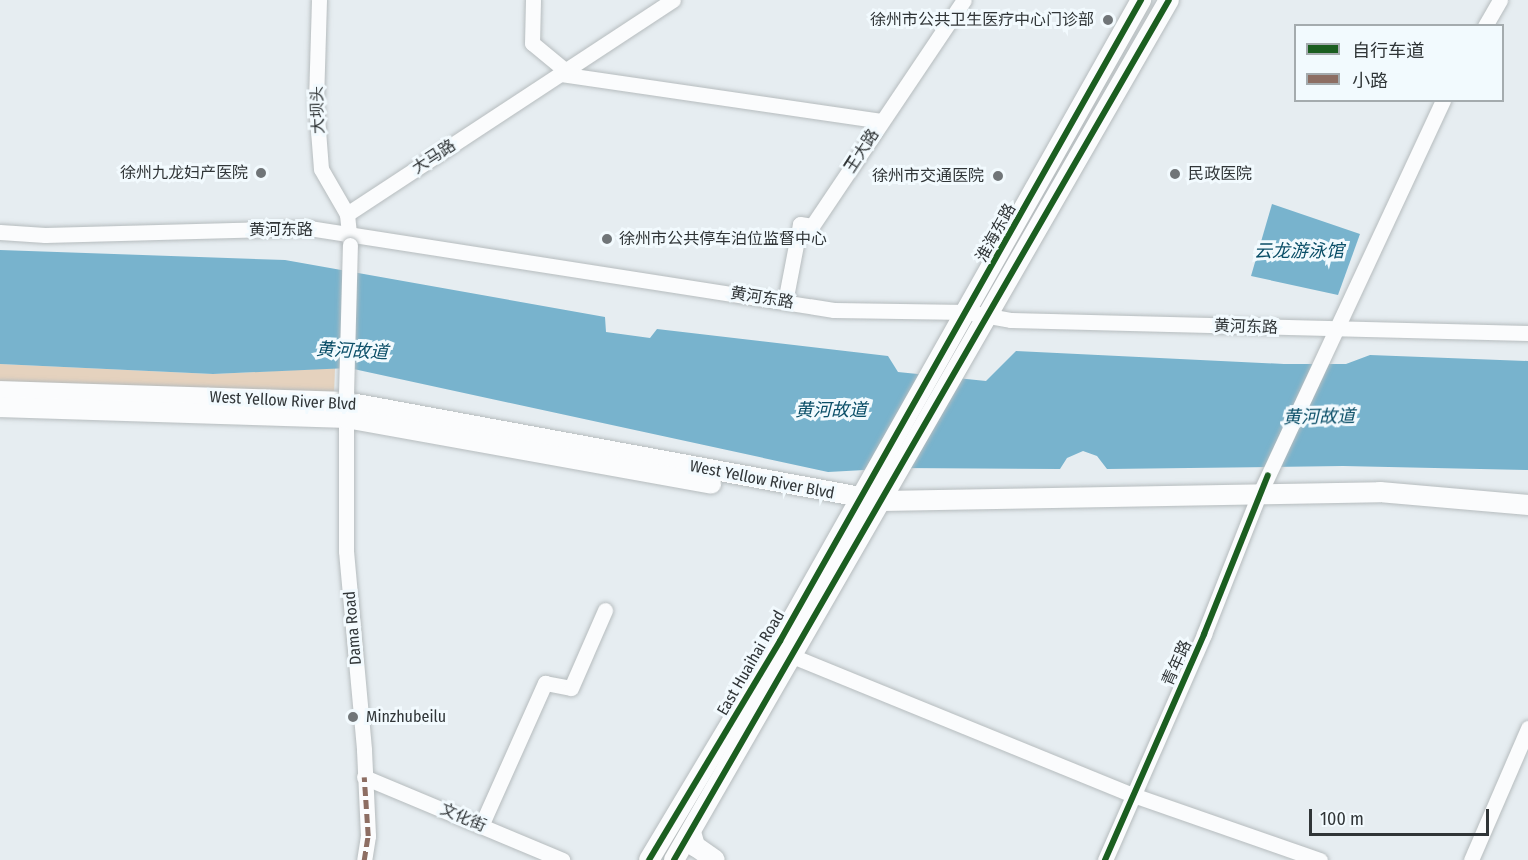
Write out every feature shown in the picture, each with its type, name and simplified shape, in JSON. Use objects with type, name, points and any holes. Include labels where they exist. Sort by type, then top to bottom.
[{"type":"main road","name":"淮海东路","points":[[894,479],[952,356],[967,312],[1141,0]]},
{"type":"main road","name":"淮海东路","points":[[873,478],[952,356],[987,316],[1168,0]]},
{"type":"main road","name":"West Yellow River Blvd","points":[[0,391],[346,405],[868,506],[1378,504],[1528,519]]},
{"type":"main road","name":"West Yellow River Blvd","points":[[0,407],[346,405]]},
{"type":"main road","name":"East Huaihai Road","points":[[674,860],[792,656],[868,506],[873,478]]},
{"type":"main road","name":"East Huaihai Road","points":[[649,860],[868,506],[894,479]]},
{"type":"main road","name":"West Yellow River Blvd","points":[[1255,503],[1380,492],[1528,505]]},
{"type":"main road","points":[[691,832],[695,846],[716,860]]},
{"type":"street","name":"大坝头","points":[[319,0],[316,104],[321,169],[346,214]]},
{"type":"street","points":[[533,0],[532,43],[563,73],[881,121]]},
{"type":"street","name":"大马路","points":[[346,214],[673,0]]},
{"type":"street","name":"王大路","points":[[785,302],[800,224],[812,226],[964,0]]},
{"type":"street","points":[[1486,24],[1500,0]]},
{"type":"street","name":"青年路","points":[[1105,860],[1204,634],[1255,503],[1442,102]]},
{"type":"street","points":[[346,214],[349,239],[346,405]]},
{"type":"street","name":"黄河东路","points":[[0,232],[45,235],[309,228],[349,239],[834,310],[967,312],[1011,320],[1336,330],[1528,333]]},
{"type":"street","name":"Dama Road","points":[[346,405],[346,551],[368,836],[364,860]]},
{"type":"street","points":[[481,826],[545,683],[571,688],[605,610]]},
{"type":"street","points":[[792,656],[1133,795],[1320,860]]},
{"type":"street","points":[[1471,860],[1528,728]]},
{"type":"street","name":"文化街","points":[[364,777],[562,860]]},
{"type":"shaded area","points":[[0,364],[213,374],[335,368],[334,396],[0,386]]},
{"type":"water","name":"云龙游泳馆","points":[[1272,204],[1360,234],[1338,295],[1251,276]]},
{"type":"water","name":"黄河故道","points":[[0,250],[285,260],[605,317],[606,332],[650,338],[657,329],[888,356],[898,372],[986,381],[1016,351],[1284,364],[1346,364],[1370,355],[1528,361],[1528,470],[1343,466],[1107,469],[1097,456],[1083,451],[1067,458],[1060,469],[901,468],[828,472],[349,368],[213,374],[0,364]]},
{"type":"marked path","points":[[364,777],[368,836],[364,860]]},
{"type":"cycle path","points":[[649,860],[780,641],[1141,0]]},
{"type":"cycle path","points":[[674,860],[1169,0]]},
{"type":"cycle path","points":[[1105,860],[1204,634],[1268,475]]},
{"type":"place","name":"徐州市公共卫生医疗中心门诊部","points":[[1108,20]]},
{"type":"place","name":"徐州九龙妇产医院","points":[[261,173]]},
{"type":"place","name":"民政医院","points":[[1175,174]]},
{"type":"place","name":"徐州市交通医院","points":[[998,176]]},
{"type":"place","name":"徐州市公共停车泊位监督中心","points":[[607,239]]},
{"type":"place","name":"Minzhubeilu","points":[[353,717]]}]
